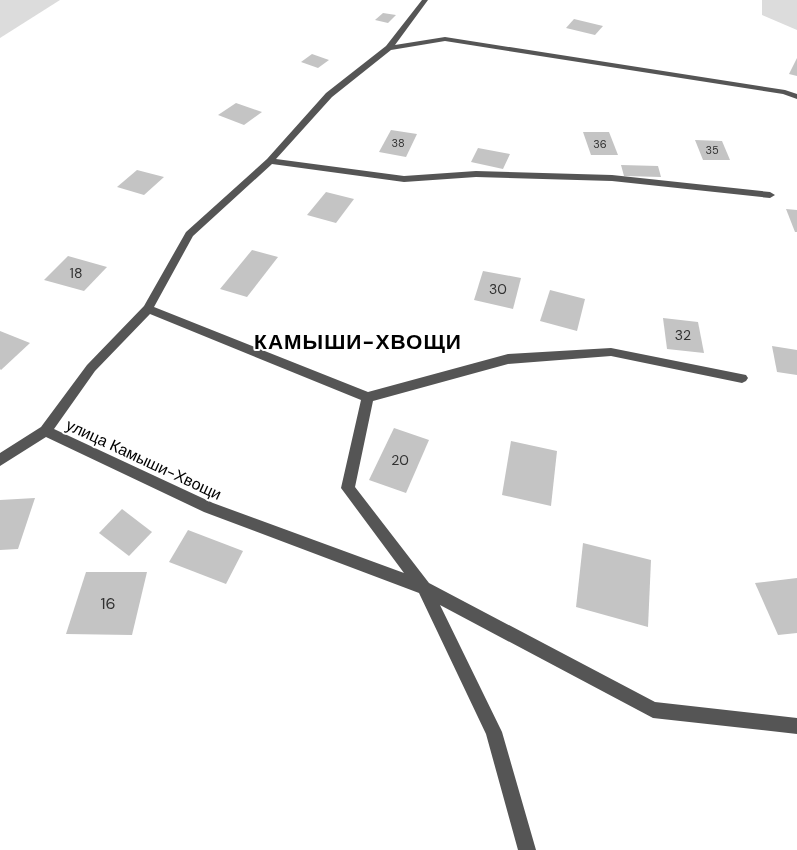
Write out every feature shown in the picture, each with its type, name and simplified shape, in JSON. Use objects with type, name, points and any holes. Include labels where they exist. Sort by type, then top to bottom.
[{"type":"street","name":"улица Камыши-Хвощи","points":[[425,0],[389,48],[330,95],[270,161],[189,234],[148,309],[91,368],[45,431],[209,508],[424,588],[653,710],[797,726]]},
{"type":"street","points":[[389,48],[445,39],[785,92],[797,97]]},
{"type":"street","points":[[270,161],[404,179],[476,174],[612,178],[770,195]]},
{"type":"street","points":[[148,309],[368,397],[508,359],[610,352],[742,378]]},
{"type":"street","points":[[368,397],[348,488],[424,588],[494,732],[527,850]]},
{"type":"street","points":[[0,460],[45,431]]},
{"type":"shaded area","points":[[0,0],[60,0],[0,38]]},
{"type":"shaded area","points":[[762,0],[797,0],[797,30],[762,15]]},
{"type":"building","points":[[383,13],[396,15],[388,23],[375,20]]},
{"type":"building","points":[[574,19],[603,26],[595,35],[566,28]]},
{"type":"building","points":[[312,54],[329,60],[318,68],[301,62]]},
{"type":"building","points":[[797,58],[797,76],[789,74]]},
{"type":"building","points":[[236,103],[262,112],[244,125],[218,115]]},
{"type":"building","points":[[391,130],[417,134],[406,157],[379,152]]},
{"type":"building","points":[[583,132],[609,132],[618,155],[591,155]]},
{"type":"building","points":[[695,140],[722,141],[730,160],[703,160]]},
{"type":"building","points":[[478,148],[510,154],[503,169],[471,162]]},
{"type":"building","points":[[621,165],[658,166],[661,177],[624,176]]},
{"type":"building","points":[[137,170],[164,177],[144,195],[117,187]]},
{"type":"building","points":[[326,192],[354,199],[336,223],[307,215]]},
{"type":"building","points":[[786,209],[797,210],[797,232],[795,232]]},
{"type":"building","points":[[252,250],[278,257],[247,297],[220,289]]},
{"type":"building","points":[[68,256],[107,267],[84,291],[44,280]]},
{"type":"building","points":[[483,271],[521,278],[513,309],[474,300]]},
{"type":"building","points":[[550,290],[585,299],[577,331],[540,321]]},
{"type":"building","points":[[663,318],[698,322],[704,353],[667,349]]},
{"type":"building","points":[[0,331],[30,343],[1,370],[0,369]]},
{"type":"building","points":[[772,346],[797,350],[797,375],[777,372]]},
{"type":"building","points":[[394,428],[429,440],[406,493],[369,480]]},
{"type":"building","points":[[511,441],[557,451],[551,506],[502,495]]},
{"type":"building","points":[[35,498],[18,549],[0,550],[0,500]]},
{"type":"building","points":[[122,509],[152,532],[129,556],[99,533]]},
{"type":"building","points":[[188,530],[243,551],[226,584],[169,562]]},
{"type":"building","points":[[583,543],[651,560],[648,627],[576,607]]},
{"type":"building","points":[[86,572],[147,572],[132,635],[66,634]]},
{"type":"building","points":[[797,578],[797,633],[778,635],[755,583]]},
{"type":"district","name":"КАМЫШИ-ХВОЩИ","points":[[358,342]]}]
